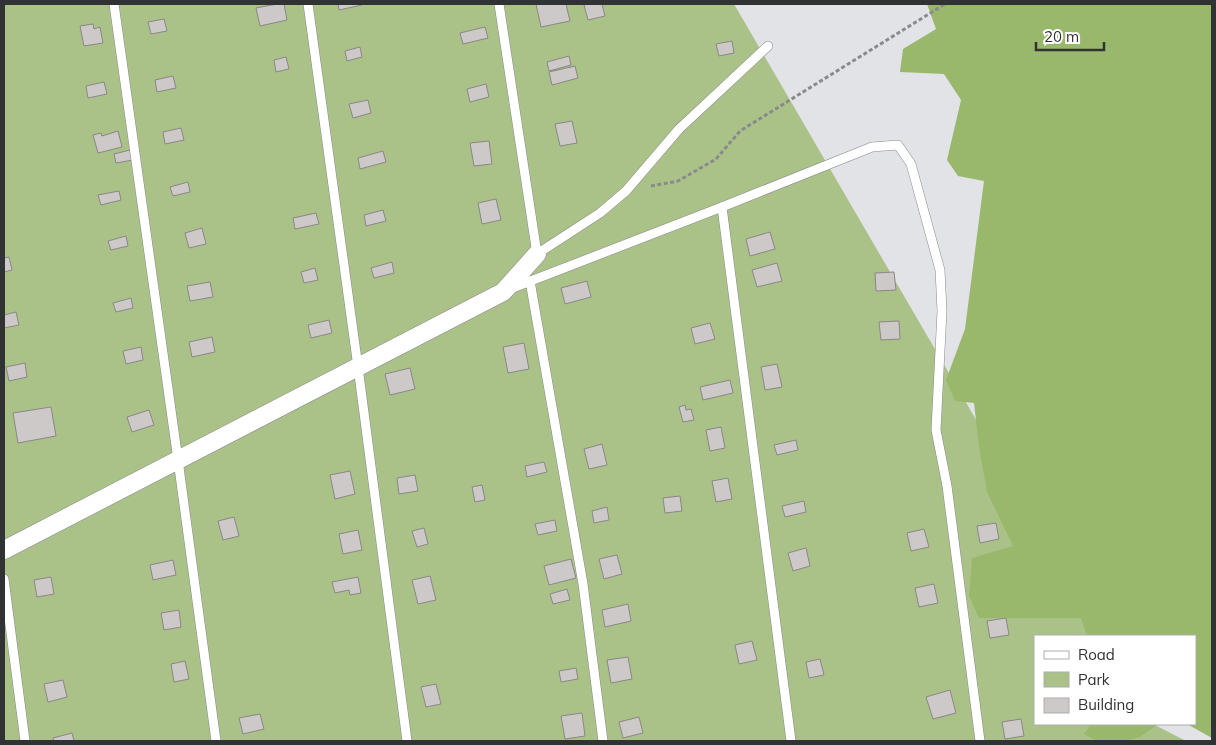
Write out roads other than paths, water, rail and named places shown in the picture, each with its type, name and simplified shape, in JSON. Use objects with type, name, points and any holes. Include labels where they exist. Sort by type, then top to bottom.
[{"type":"street","points":[[4,550],[503,292],[537,254]]},
{"type":"lane","points":[[114,4],[216,741]]},
{"type":"lane","points":[[308,4],[407,741]]},
{"type":"lane","points":[[499,4],[537,254],[600,212],[626,191],[679,129],[768,46]]},
{"type":"lane","points":[[503,292],[872,147],[898,145],[911,164],[940,270],[942,311],[936,430],[946,486],[980,741]]},
{"type":"lane","points":[[722,207],[791,741]]},
{"type":"lane","points":[[530,282],[583,584],[603,741]]},
{"type":"lane","points":[[4,579],[26,741]]}]
